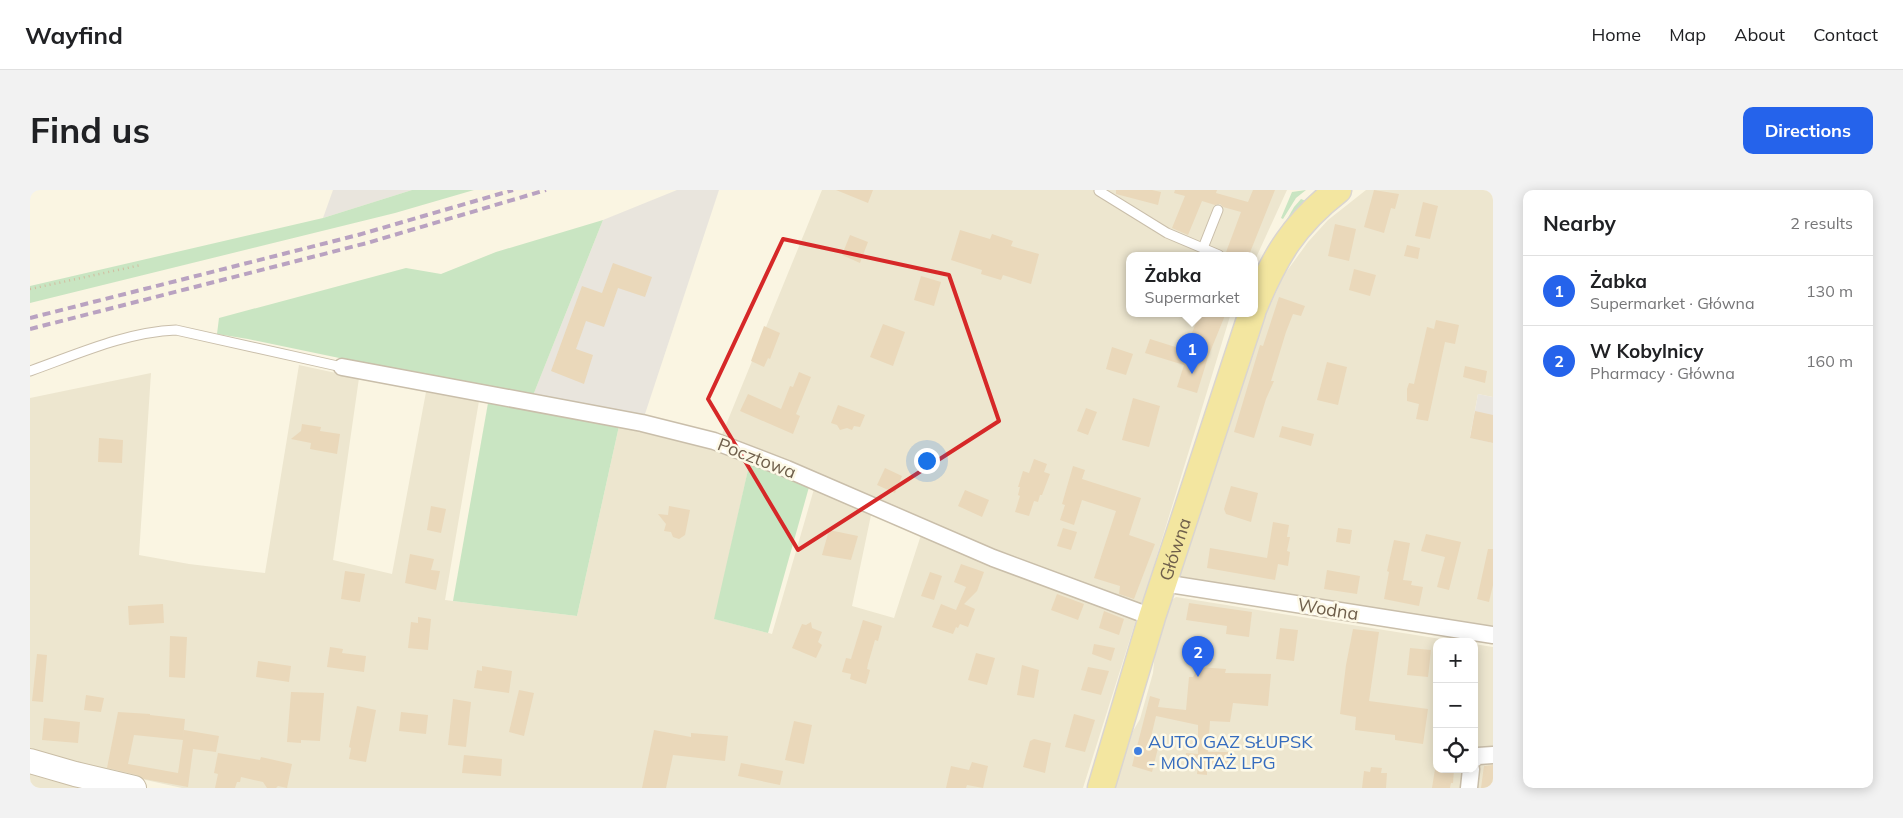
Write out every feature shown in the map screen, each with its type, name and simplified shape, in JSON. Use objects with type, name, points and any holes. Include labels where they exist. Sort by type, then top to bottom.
[{"type":"main road","points":[[1258,293],[1264,273],[1285,243],[1330,193]]},
{"type":"main road","name":"Główna","points":[[1101,788],[1152,617],[1251,317]]},
{"type":"street","name":"Pocztowa","points":[[342,367],[642,423],[714,441],[787,469],[993,558],[1152,617]]},
{"type":"street","name":"Wodna","points":[[1163,583],[1493,635]]},
{"type":"street","points":[[1478,756],[1493,755]]},
{"type":"street","points":[[30,761],[134,788]]},
{"type":"street","points":[[1469,788],[1471,773]]},
{"type":"lane","points":[[1099,191],[1167,233],[1212,252]]},
{"type":"lane","points":[[1203,248],[1218,210]]},
{"type":"lane","points":[[30,371],[135,335],[154,331],[176,330],[342,367]]},
{"type":"path","points":[[30,289],[141,265]]},
{"type":"highlighted area","points":[[783,239],[949,275],[999,421],[798,550],[708,399]]},
{"type":"shaded area","points":[[333,190],[412,190],[323,218]]},
{"type":"shaded area","points":[[677,190],[719,190],[642,423],[530,403],[603,220]]},
{"type":"shaded area","points":[[822,190],[1287,190],[1258,253],[1126,252],[1126,317],[1230,317],[1141,608],[952,533],[721,437]]},
{"type":"shaded area","points":[[1366,190],[1493,190],[1493,397],[1478,394],[1470,437],[1493,443],[1493,630],[1389,614],[1180,576],[1261,325],[1284,275],[1308,242],[1328,220]]},
{"type":"shaded area","points":[[299,365],[359,378],[333,560],[392,574],[426,392],[479,401],[445,600],[577,616],[619,426],[700,443],[750,461],[715,619],[772,634],[814,489],[871,515],[852,606],[894,618],[921,535],[1136,620],[1083,788],[182,788],[96,769],[30,748],[30,398],[151,373],[139,555],[189,564],[265,573]]},
{"type":"shaded area","points":[[1478,394],[1493,397],[1493,443],[1470,438]]},
{"type":"shaded area","points":[[1176,597],[1435,638],[1433,638],[1433,773],[1478,773],[1478,645],[1493,647],[1493,788],[1114,788],[1133,731],[1140,719],[1153,673],[1155,652],[1170,601]]},
{"type":"shaded area","points":[[30,774],[46,779],[87,788],[30,788]]},
{"type":"green space","points":[[412,190],[474,190],[395,213],[30,303],[30,286],[323,218]]},
{"type":"green space","points":[[1306,190],[1296,198],[1283,219],[1281,218],[1292,192]]},
{"type":"green space","points":[[1301,199],[1306,201],[1278,235],[1294,207]]},
{"type":"green space","points":[[603,220],[532,398],[217,334],[219,318],[406,268],[441,274],[496,252]]},
{"type":"green space","points":[[488,403],[619,426],[577,616],[453,601]]},
{"type":"green space","points":[[750,461],[809,487],[768,633],[714,619]]},
{"type":"building","points":[[836,190],[873,190],[868,203]]},
{"type":"building","points":[[1116,190],[1152,190],[1161,192],[1158,205],[1116,194]]},
{"type":"building","points":[[1175,190],[1217,190],[1216,193],[1248,202],[1253,190],[1275,190],[1250,252],[1226,252],[1241,212],[1223,207],[1220,204],[1215,205],[1202,201],[1188,235],[1172,228],[1185,196],[1174,193]]},
{"type":"building","points":[[1374,190],[1399,194],[1395,209],[1391,208],[1384,233],[1364,227]]},
{"type":"building","points":[[1423,202],[1438,206],[1430,239],[1415,236]]},
{"type":"building","points":[[1335,224],[1356,229],[1349,261],[1328,256]]},
{"type":"building","points":[[960,230],[990,239],[992,234],[1013,241],[1011,246],[1039,254],[1031,284],[1003,275],[1001,280],[981,274],[982,270],[951,260]]},
{"type":"building","points":[[850,235],[868,242],[860,263],[842,255]]},
{"type":"building","points":[[1407,245],[1420,248],[1418,259],[1404,256]]},
{"type":"building","points":[[613,263],[652,277],[645,297],[618,288],[604,327],[586,321],[576,349],[593,355],[584,384],[551,371],[582,286],[602,293]]},
{"type":"building","points":[[1354,269],[1376,275],[1370,296],[1349,290]]},
{"type":"building","points":[[921,276],[941,282],[934,306],[914,300]]},
{"type":"building","points":[[1279,297],[1305,306],[1301,316],[1293,314],[1286,332],[1271,381],[1274,381],[1266,399],[1254,438],[1234,432],[1260,345],[1263,346]]},
{"type":"building","points":[[1198,317],[1224,317],[1208,357],[1197,393],[1177,387],[1184,365],[1145,353],[1150,339],[1185,350]]},
{"type":"building","points":[[1436,320],[1459,325],[1455,344],[1445,342],[1428,421],[1416,419],[1419,404],[1407,401],[1407,389],[1409,383],[1414,384],[1427,327],[1434,329]]},
{"type":"building","points":[[883,324],[905,332],[893,366],[870,357]]},
{"type":"building","points":[[764,326],[780,333],[770,359],[768,358],[764,367],[751,361]]},
{"type":"building","points":[[1112,347],[1133,354],[1126,375],[1106,369]]},
{"type":"building","points":[[1327,362],[1347,367],[1338,405],[1317,400]]},
{"type":"building","points":[[1465,366],[1487,371],[1485,383],[1463,377]]},
{"type":"building","points":[[799,372],[811,377],[796,414],[800,416],[793,434],[740,411],[748,394],[781,409],[790,386],[793,387]]},
{"type":"building","points":[[1133,398],[1160,406],[1149,447],[1122,440]]},
{"type":"building","points":[[838,405],[865,415],[860,427],[854,426],[852,430],[847,428],[840,430],[837,425],[831,423]]},
{"type":"building","points":[[1086,408],[1097,412],[1088,435],[1077,431]]},
{"type":"building","points":[[1475,411],[1493,415],[1493,443],[1470,438]]},
{"type":"building","points":[[302,424],[321,427],[320,431],[340,434],[337,454],[310,449],[311,443],[291,439],[301,431]]},
{"type":"building","points":[[1282,426],[1314,434],[1311,446],[1279,437]]},
{"type":"building","points":[[99,438],[123,440],[122,463],[98,462]]},
{"type":"building","points":[[1034,459],[1047,464],[1044,472],[1050,474],[1038,502],[1034,501],[1029,516],[1015,512],[1020,496],[1018,495],[1020,487],[1018,487],[1023,471],[1029,473]]},
{"type":"building","points":[[1073,466],[1085,470],[1082,479],[1141,498],[1129,535],[1155,544],[1134,599],[1119,594],[1120,586],[1094,578],[1116,511],[1082,500],[1074,525],[1060,520],[1065,505],[1062,504]]},
{"type":"building","points":[[885,468],[902,476],[895,493],[877,485]]},
{"type":"building","points":[[1231,486],[1258,493],[1251,522],[1226,514],[1224,509]]},
{"type":"building","points":[[965,490],[989,500],[982,517],[958,506]]},
{"type":"building","points":[[431,506],[446,509],[441,533],[427,530]]},
{"type":"building","points":[[669,506],[690,510],[685,535],[679,539],[673,537],[671,532],[664,531],[666,524],[658,514],[668,515]]},
{"type":"building","points":[[1273,522],[1289,525],[1287,537],[1290,537],[1287,551],[1290,552],[1288,566],[1278,564],[1275,580],[1207,568],[1210,548],[1267,558]]},
{"type":"building","points":[[1063,528],[1077,532],[1071,550],[1057,546]]},
{"type":"building","points":[[1338,528],[1352,530],[1350,544],[1336,542]]},
{"type":"building","points":[[829,530],[858,536],[851,560],[822,555]]},
{"type":"building","points":[[1426,534],[1461,542],[1449,590],[1437,587],[1445,557],[1421,551]]},
{"type":"building","points":[[1394,540],[1410,543],[1403,580],[1412,581],[1411,585],[1423,587],[1419,606],[1384,599],[1389,572],[1387,571]]},
{"type":"building","points":[[1488,549],[1493,549],[1493,585],[1489,602],[1477,599]]},
{"type":"building","points":[[410,554],[434,559],[431,570],[440,571],[436,590],[405,583]]},
{"type":"building","points":[[961,564],[984,572],[977,591],[964,604],[975,609],[968,627],[960,624],[958,628],[956,627],[953,634],[932,627],[941,604],[956,610],[966,587],[954,582]]},
{"type":"building","points":[[1327,570],[1360,576],[1357,594],[1324,589]]},
{"type":"building","points":[[345,571],[365,574],[360,602],[341,599]]},
{"type":"building","points":[[930,572],[942,576],[934,600],[921,596]]},
{"type":"building","points":[[1057,594],[1084,604],[1078,620],[1051,610]]},
{"type":"building","points":[[1189,603],[1252,612],[1249,637],[1226,634],[1227,626],[1186,620]]},
{"type":"building","points":[[163,604],[164,623],[129,625],[128,606]]},
{"type":"building","points":[[1104,611],[1124,619],[1119,635],[1099,628]]},
{"type":"building","points":[[418,617],[431,619],[428,650],[408,648],[411,622],[418,623]]},
{"type":"building","points":[[863,620],[882,626],[878,641],[875,640],[868,664],[867,669],[870,670],[866,684],[850,679],[851,674],[842,672],[846,658],[851,659]]},
{"type":"building","points":[[811,622],[812,628],[822,632],[818,642],[822,645],[816,658],[792,648],[802,624],[806,625]]},
{"type":"building","points":[[1280,628],[1298,630],[1294,661],[1276,659]]},
{"type":"building","points":[[1353,629],[1379,632],[1369,701],[1428,709],[1423,744],[1395,740],[1395,735],[1355,730],[1356,717],[1340,714]]},
{"type":"building","points":[[170,636],[187,637],[185,678],[169,677]]},
{"type":"building","points":[[1094,644],[1115,648],[1111,661],[1092,654]]},
{"type":"building","points":[[330,647],[343,649],[342,653],[366,656],[364,672],[327,667]]},
{"type":"building","points":[[1410,648],[1431,650],[1428,677],[1407,675]]},
{"type":"building","points":[[976,653],[995,658],[987,685],[968,680]]},
{"type":"building","points":[[37,654],[47,655],[43,702],[32,701]]},
{"type":"building","points":[[258,661],[291,666],[289,682],[256,677]]},
{"type":"building","points":[[1022,665],[1039,670],[1034,698],[1017,695]]},
{"type":"building","points":[[482,666],[512,671],[509,693],[474,688],[477,670],[482,671]]},
{"type":"building","points":[[1088,667],[1109,671],[1101,695],[1081,690]]},
{"type":"building","points":[[1199,667],[1226,669],[1225,673],[1271,674],[1268,706],[1233,703],[1230,722],[1210,721],[1208,752],[1230,752],[1228,767],[1207,766],[1207,775],[1197,774],[1198,765],[1196,767],[1185,766],[1186,753],[1198,754],[1198,725],[1156,716],[1151,737],[1160,740],[1152,772],[1132,766],[1150,696],[1160,699],[1158,707],[1186,710],[1189,677],[1193,677]]},
{"type":"building","points":[[519,690],[534,693],[524,736],[509,732]]},
{"type":"building","points":[[291,692],[324,693],[320,741],[301,740],[301,743],[287,742]]},
{"type":"building","points":[[86,695],[104,698],[101,712],[84,710]]},
{"type":"building","points":[[453,699],[471,702],[466,747],[448,745]]},
{"type":"building","points":[[357,706],[376,710],[366,762],[349,759],[351,748],[349,747]]},
{"type":"building","points":[[118,712],[185,719],[183,739],[184,730],[219,736],[216,752],[193,749],[188,787],[144,779],[137,775],[107,768]],"holes":[[[134,735],[183,740],[178,773],[128,764]]]},
{"type":"building","points":[[401,712],[428,715],[426,734],[399,731]]},
{"type":"building","points":[[1074,714],[1095,720],[1085,752],[1065,747]]},
{"type":"building","points":[[44,718],[80,722],[78,743],[42,740]]},
{"type":"building","points":[[794,721],[812,725],[804,764],[785,760]]},
{"type":"building","points":[[654,730],[691,737],[691,733],[728,736],[725,761],[673,755],[666,788],[642,788]]},
{"type":"building","points":[[1034,739],[1051,743],[1045,773],[1023,767],[1030,741]]},
{"type":"building","points":[[218,753],[260,760],[261,757],[292,764],[287,788],[278,786],[276,788],[267,788],[263,782],[241,777],[240,782],[237,782],[235,788],[215,788],[218,774],[214,773]]},
{"type":"building","points":[[464,755],[502,759],[501,776],[462,773]]},
{"type":"building","points":[[972,762],[988,766],[983,788],[967,785],[966,788],[946,788],[951,766],[969,770]]},
{"type":"building","points":[[741,763],[783,771],[780,785],[738,776]]},
{"type":"building","points":[[1493,765],[1493,788],[1481,788],[1484,766]]},
{"type":"building","points":[[1371,767],[1382,768],[1381,773],[1387,773],[1386,788],[1362,788],[1364,771],[1370,772]]},
{"type":"building","points":[[1434,773],[1454,773],[1453,783],[1451,783],[1450,788],[1432,788]]},
{"type":"railway","points":[[30,318],[358,235],[513,190]]},
{"type":"railway","points":[[30,329],[367,243],[546,190]]},
{"type":"place","name":"Żabka","points":[[1192,374]]},
{"type":"place","name":"W Kobylnicy","points":[[1198,677]]},
{"type":"place","name":"AUTO GAZ SŁUPSK - MONTAŻ LPG","points":[[1138,751]]}]
